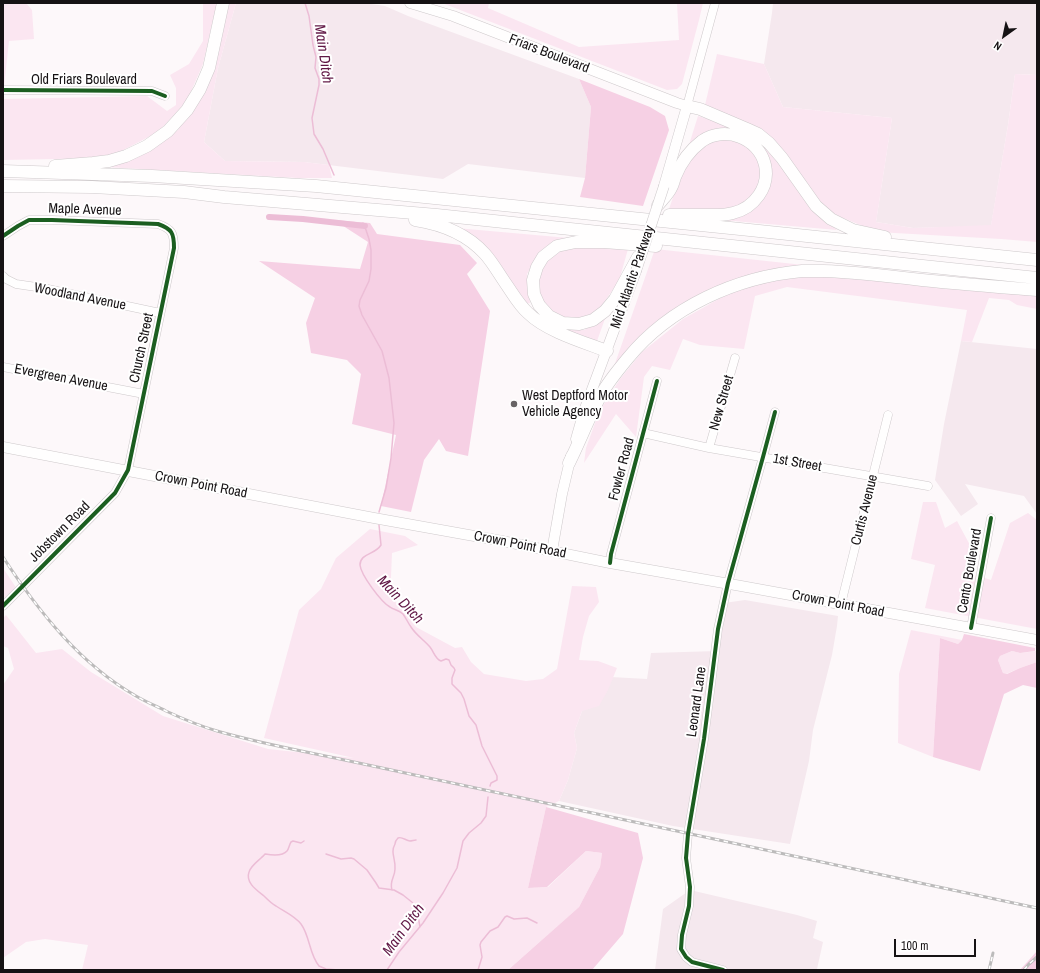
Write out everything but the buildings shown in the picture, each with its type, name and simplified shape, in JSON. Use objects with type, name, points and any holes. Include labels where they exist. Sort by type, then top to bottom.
[{"type":"highway","points":[[3,166],[62,166],[109,161],[126,156],[147,146],[168,130],[187,110],[200,89],[209,68],[223,3]]},
{"type":"highway","points":[[687,106],[747,128],[758,134],[769,143],[782,158],[816,206],[831,219],[853,230],[881,237],[1037,254]]},
{"type":"highway","points":[[352,190],[373,186],[462,193],[670,215],[717,215],[733,213],[755,202],[760,194],[766,177],[765,165],[759,151],[747,140],[732,134],[717,134],[703,140],[690,150],[658,205]]},
{"type":"highway","points":[[3,171],[152,176],[243,181],[352,190],[1037,260]]},
{"type":"highway","points":[[3,186],[184,192],[224,197],[437,215],[1037,278]]},
{"type":"highway","points":[[224,197],[261,206],[424,221],[454,231],[476,245],[485,254],[528,314],[547,327],[607,351]]},
{"type":"highway","points":[[644,248],[634,271],[615,299],[605,311],[593,320],[579,324],[562,323],[549,316],[539,305],[534,294],[533,280],[543,257],[557,246],[576,242],[620,243],[938,273],[954,269]]},
{"type":"highway","points":[[569,463],[602,394],[639,345],[676,314],[702,300],[736,285],[768,276],[802,271],[841,271],[951,283],[1037,290]]},
{"type":"main road","name":"Friars Boulevard","points":[[410,3],[453,16],[687,106]]},
{"type":"main road","points":[[668,187],[687,106]]},
{"type":"main road","name":"Mid Atlantic Parkway","points":[[644,248],[658,205]]},
{"type":"main road","name":"Mid Atlantic Parkway","points":[[552,551],[569,463],[584,411],[607,351],[634,271]]},
{"type":"main road","name":"Crown Point Road","points":[[3,447],[552,551],[610,564],[728,583],[1037,640]]},
{"type":"street","points":[[687,106],[715,3]]},
{"type":"street","name":"Old Friars Boulevard","points":[[3,90],[152,91],[165,96]]},
{"type":"street","name":"Maple Avenue","points":[[3,236],[29,220],[158,224],[170,230]]},
{"type":"street","name":"Church Street","points":[[128,470],[174,248],[174,238],[170,230]]},
{"type":"street","name":"Woodland Avenue","points":[[3,276],[16,284],[43,288],[160,313]]},
{"type":"street","name":"New Street","points":[[709,448],[735,358]]},
{"type":"street","name":"Evergreen Avenue","points":[[3,367],[144,394]]},
{"type":"street","name":"Fowler Road","points":[[610,564],[611,554],[656,381]]},
{"type":"street","name":"Leonard Lane","points":[[723,970],[692,962],[680,949],[690,897],[686,858],[688,834],[704,739],[718,629],[728,583],[764,457],[775,412]]},
{"type":"street","name":"Curtis Avenue","points":[[840,604],[888,415]]},
{"type":"street","name":"1st Street","points":[[642,433],[709,448],[928,486]]},
{"type":"street","name":"Jobstown Road","points":[[3,606],[115,493],[128,470]]},
{"type":"street","name":"Cento Boulevard","points":[[971,628],[991,518]]},
{"type":"shaded area","points":[[3,3],[26,3],[32,10],[34,39],[9,41],[4,87],[3,87]]},
{"type":"shaded area","points":[[203,3],[217,3],[203,64],[186,103],[158,132],[108,158],[3,160],[3,99],[147,96],[167,111],[176,105],[176,88],[170,75],[189,64],[203,41]]},
{"type":"shaded area","points":[[227,3],[236,3],[218,68],[204,142],[225,161],[304,162],[329,165],[332,178],[298,178],[105,167],[138,157],[178,130],[210,78]]},
{"type":"shaded area","points":[[236,3],[365,3],[385,6],[408,16],[579,79],[591,107],[585,178],[468,164],[443,179],[304,162],[225,161],[204,142],[218,68]]},
{"type":"shaded area","points":[[442,3],[489,3],[488,8],[579,47],[679,40],[677,3],[703,3],[682,84],[677,89],[667,90]]},
{"type":"shaded area","points":[[773,3],[1037,3],[1037,75],[1015,74],[991,226],[913,228],[876,222],[892,118],[783,107],[764,64]]},
{"type":"shaded area","points":[[717,54],[764,64],[783,107],[892,118],[876,222],[913,228],[991,225],[1015,74],[1037,75],[1037,242],[877,232],[836,215],[819,202],[765,132],[705,105]]},
{"type":"shaded area","points":[[579,79],[650,107],[665,116],[669,130],[643,206],[580,197],[585,178],[591,107]]},
{"type":"shaded area","points":[[698,116],[726,124],[753,135],[777,157],[825,219],[837,230],[722,220],[760,202],[765,153],[730,128],[706,132],[688,148]]},
{"type":"shaded area","points":[[729,137],[749,146],[762,163],[759,184],[750,202],[726,211],[711,213],[669,209],[681,174],[692,153],[712,140]]},
{"type":"shaded area","points":[[334,220],[370,223],[377,234],[460,245],[477,263],[467,274],[490,311],[468,456],[446,451],[439,439],[424,460],[411,512],[381,506],[396,435],[352,424],[361,374],[347,360],[311,353],[306,323],[315,298],[259,261],[360,269],[368,242]]},
{"type":"shaded area","points":[[456,228],[569,238],[538,256],[527,274],[530,303],[525,304]]},
{"type":"shaded area","points":[[575,246],[628,249],[619,281],[600,308],[583,320],[558,318],[546,308],[537,293],[536,277],[546,260],[558,251]]},
{"type":"shaded area","points":[[655,249],[813,266],[717,287],[681,304],[644,332],[611,375]]},
{"type":"shaded area","points":[[818,275],[1037,294],[1037,309],[1017,305],[1009,300],[989,298],[972,342],[961,341],[967,310],[787,287],[755,296],[744,349],[700,345],[683,339],[670,370],[652,366],[644,377],[636,437],[616,414],[584,463],[586,448],[599,412],[620,379],[642,352],[683,319],[731,292],[771,279]]},
{"type":"shaded area","points":[[606,316],[597,341],[556,327],[584,330]]},
{"type":"shaded area","points":[[961,341],[1037,349],[1037,514],[1024,496],[965,484],[978,504],[961,516],[935,480],[944,424]]},
{"type":"shaded area","points":[[923,502],[936,502],[945,528],[957,521],[971,547],[969,573],[991,580],[1010,523],[1028,513],[1037,520],[1037,629],[925,608],[935,565],[911,559]]},
{"type":"shaded area","points":[[370,529],[405,536],[418,545],[392,553],[392,597],[416,627],[455,648],[462,647],[471,662],[484,674],[526,681],[543,679],[557,669],[572,586],[596,587],[599,602],[589,616],[579,660],[598,661],[617,668],[608,690],[599,706],[582,711],[574,733],[577,748],[568,780],[559,801],[546,807],[528,888],[548,887],[586,851],[602,853],[600,867],[579,907],[508,970],[82,970],[88,945],[45,939],[26,942],[3,958],[3,685],[14,669],[8,648],[3,646],[3,618],[6,615],[36,653],[62,649],[91,672],[163,716],[268,749],[354,758],[264,738],[299,610],[321,589],[336,558]]},
{"type":"shaded area","points":[[3,568],[19,592],[3,609]]},
{"type":"shaded area","points":[[745,600],[838,616],[832,655],[813,730],[809,761],[790,844],[673,826],[559,801],[568,780],[577,748],[574,733],[582,711],[611,677],[647,679],[651,653],[717,651],[724,603]]},
{"type":"shaded area","points":[[911,630],[962,640],[958,644],[940,638],[933,757],[898,743],[899,674]]},
{"type":"shaded area","points":[[964,634],[1035,648],[1035,651],[1020,653],[1012,651],[1000,656],[998,660],[1003,673],[1007,674],[1037,662],[1037,688],[1023,685],[1004,694],[980,771],[933,757],[940,638],[958,644],[962,640]]},
{"type":"shaded area","points":[[1012,651],[1020,653],[1037,651],[1037,662],[1006,674],[1003,673],[998,660],[1000,656]]},
{"type":"shaded area","points":[[546,807],[638,833],[643,858],[623,934],[592,970],[508,970],[579,907],[600,867],[602,853],[586,851],[547,887],[528,888]]},
{"type":"shaded area","points":[[690,890],[817,921],[813,938],[823,942],[817,969],[820,970],[655,970],[663,909]]},
{"type":"shaded area","points":[[1037,951],[1037,970],[1020,970]]},
{"type":"waterway","name":"Main Ditch","points":[[305,3],[309,16],[316,57],[315,68],[319,79],[312,118],[314,134],[323,149],[334,175]]},
{"type":"waterway","points":[[269,217],[365,226]]},
{"type":"waterway","name":"Main Ditch","points":[[363,223],[369,239],[371,250],[371,269],[369,281],[360,300],[359,306],[362,315],[382,351],[389,378],[394,423],[391,458],[386,488],[379,512]]},
{"type":"waterway","name":"Main Ditch","points":[[379,525],[381,545],[375,551],[362,558],[360,565],[361,569],[372,588],[382,600],[390,607],[403,614],[413,630],[430,647],[437,659],[441,661],[446,659],[449,660],[454,668],[455,670],[452,678],[452,684],[461,693],[464,699],[469,716],[476,725],[482,746],[497,776],[497,780],[491,783],[490,786]]},
{"type":"waterway","name":"Main Ditch","points":[[387,970],[399,952],[423,923],[443,893],[457,868],[463,841],[486,816],[488,797]]},
{"type":"waterway","points":[[392,890],[391,884],[395,869],[393,850],[396,841],[398,838],[408,841],[416,840]]},
{"type":"waterway","points":[[304,841],[301,843],[291,842],[285,853],[276,855],[265,854],[250,869],[248,876],[249,880],[250,883],[270,902],[299,921],[304,929],[313,956],[319,966],[326,969],[338,970]]},
{"type":"waterway","points":[[326,854],[341,859],[354,859],[367,870],[379,888],[394,890],[403,895],[413,903],[417,910],[420,927]]},
{"type":"waterway","points":[[478,970],[482,957],[481,942],[490,931],[498,927],[505,917],[507,916],[514,919],[527,918],[537,923]]},
{"type":"railway","points":[[3,557],[31,597],[62,635],[97,668],[116,683],[140,698],[179,717],[204,727],[285,748],[1037,908]]},
{"type":"railway","points":[[989,970],[993,953]]},
{"type":"railway","points":[[1024,970],[1037,957]]},
{"type":"cycle path","points":[[3,90],[152,91],[165,96]]},
{"type":"cycle path","points":[[3,236],[29,220],[158,224],[171,232],[173,235],[174,248],[128,470],[115,493],[3,606]]},
{"type":"cycle path","points":[[610,563],[611,554],[657,381]]},
{"type":"cycle path","points":[[723,970],[692,962],[686,957],[681,949],[682,935],[689,906],[690,887],[686,858],[688,834],[704,739],[718,629],[728,583],[775,412]]},
{"type":"cycle path","points":[[971,628],[991,518]]},
{"type":"place","name":"West Deptford Motor Vehicle Agency","points":[[514,404]]}]
